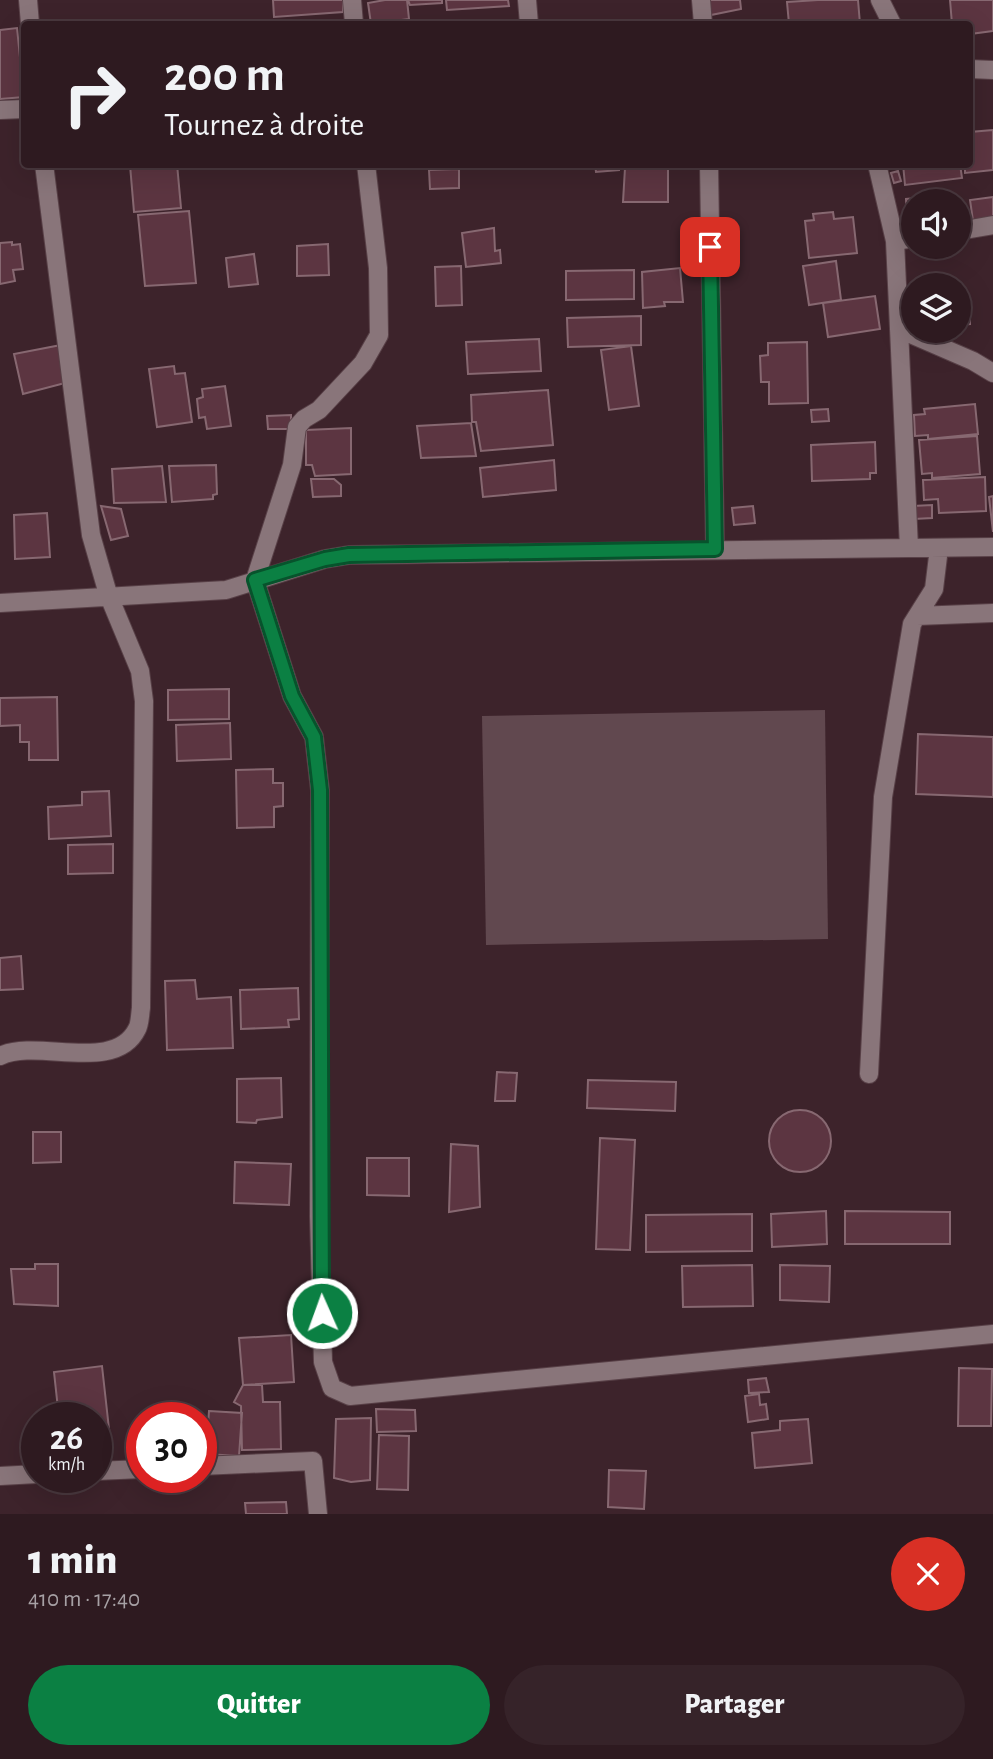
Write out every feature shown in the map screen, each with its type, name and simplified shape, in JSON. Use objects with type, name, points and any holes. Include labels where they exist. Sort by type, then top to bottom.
[{"type":"street","points":[[28,0],[30,21]]},
{"type":"street","points":[[352,0],[354,21]]},
{"type":"street","points":[[527,0],[529,21]]},
{"type":"street","points":[[701,0],[703,21]]},
{"type":"street","points":[[880,0],[890,21]]},
{"type":"street","points":[[973,69],[993,70]]},
{"type":"street","points":[[0,110],[21,109]]},
{"type":"street","points":[[0,1056],[35,1049],[98,1054],[123,1045],[137,1029],[141,1008],[144,701],[140,671],[108,594],[91,535],[45,168]]},
{"type":"street","points":[[366,168],[379,268],[379,335],[363,363],[319,410],[304,419],[298,428],[292,465],[255,580],[292,696],[314,737],[320,790],[319,1216],[323,1362],[332,1388],[350,1396],[993,1334]]},
{"type":"street","points":[[709,168],[715,549]]},
{"type":"street","points":[[878,168],[895,241],[909,548]]},
{"type":"street","points":[[971,229],[993,225]]},
{"type":"street","points":[[895,241],[901,240]]},
{"type":"street","points":[[899,329],[973,361],[993,373]]},
{"type":"street","points":[[0,603],[108,594],[226,590],[325,559],[349,555],[993,547]]},
{"type":"street","points":[[869,1074],[883,797],[912,624],[934,589],[939,548]]},
{"type":"street","points":[[917,616],[993,613]]},
{"type":"street","points":[[217,1465],[313,1461],[318,1514]]},
{"type":"street","points":[[0,1476],[21,1475]]},
{"type":"shaded area","points":[[825,710],[828,939],[486,945],[482,716]]},
{"type":"building","points":[[273,0],[343,0],[343,12],[274,17]]},
{"type":"building","points":[[407,0],[409,19],[371,21],[368,3]]},
{"type":"building","points":[[408,0],[442,0],[442,3],[410,5]]},
{"type":"building","points":[[446,0],[508,0],[509,6],[447,10]]},
{"type":"building","points":[[708,0],[740,0],[741,9],[711,15]]},
{"type":"building","points":[[858,0],[860,21],[789,21],[787,2]]},
{"type":"building","points":[[950,0],[993,0],[993,31],[973,34],[973,21],[952,21]]},
{"type":"building","points":[[17,28],[21,97],[0,99],[0,30]]},
{"type":"building","points":[[993,130],[993,170],[965,173],[965,168],[973,168],[973,132]]},
{"type":"building","points":[[130,168],[177,168],[181,208],[134,212]]},
{"type":"building","points":[[596,168],[619,168],[619,170],[596,172]]},
{"type":"building","points":[[625,168],[668,169],[668,202],[623,202]]},
{"type":"building","points":[[903,168],[961,168],[962,178],[905,185]]},
{"type":"building","points":[[459,169],[459,188],[430,189],[429,170]]},
{"type":"building","points":[[898,171],[901,181],[894,183],[891,173]]},
{"type":"building","points":[[993,197],[993,219],[973,221],[971,200]]},
{"type":"building","points":[[189,211],[196,283],[145,286],[138,215]]},
{"type":"building","points":[[833,212],[834,219],[853,217],[857,253],[809,258],[805,221],[814,220],[813,214]]},
{"type":"building","points":[[494,228],[495,251],[500,250],[501,263],[466,267],[462,233]]},
{"type":"building","points":[[12,242],[12,245],[20,244],[23,269],[13,270],[15,281],[0,284],[0,243]]},
{"type":"building","points":[[328,244],[329,275],[297,276],[297,246]]},
{"type":"building","points":[[254,254],[258,284],[229,287],[226,258]]},
{"type":"building","points":[[836,261],[841,300],[809,305],[803,266]]},
{"type":"building","points":[[461,266],[462,305],[436,306],[435,267]]},
{"type":"building","points":[[680,268],[683,302],[664,302],[665,306],[643,308],[642,272]]},
{"type":"building","points":[[634,270],[634,299],[566,300],[566,271]]},
{"type":"building","points":[[875,296],[880,329],[828,337],[823,303]]},
{"type":"building","points":[[641,316],[641,345],[568,347],[567,318]]},
{"type":"building","points":[[539,339],[541,371],[468,374],[466,342]]},
{"type":"building","points":[[807,342],[808,403],[769,404],[769,382],[761,382],[760,356],[768,355],[768,343]]},
{"type":"building","points":[[61,345],[65,383],[23,394],[14,354]]},
{"type":"building","points":[[631,346],[639,406],[609,410],[601,350]]},
{"type":"building","points":[[174,366],[175,374],[185,373],[192,422],[157,427],[149,369]]},
{"type":"building","points":[[225,386],[231,426],[207,429],[205,417],[199,418],[197,399],[203,397],[202,389]]},
{"type":"building","points":[[548,390],[553,445],[481,451],[476,422],[472,422],[471,395]]},
{"type":"building","points":[[975,404],[978,434],[928,439],[928,435],[915,436],[914,415],[925,414],[924,409]]},
{"type":"building","points":[[828,409],[829,421],[812,422],[811,410]]},
{"type":"building","points":[[291,415],[291,429],[268,429],[267,416]]},
{"type":"building","points":[[471,423],[476,456],[421,458],[417,426]]},
{"type":"building","points":[[351,428],[351,474],[315,476],[312,465],[306,465],[306,430]]},
{"type":"building","points":[[977,436],[980,474],[932,478],[932,473],[922,474],[919,440]]},
{"type":"building","points":[[875,442],[876,473],[870,473],[870,479],[812,481],[811,445]]},
{"type":"building","points":[[554,460],[556,490],[483,497],[480,468]]},
{"type":"building","points":[[216,465],[217,494],[213,495],[213,499],[172,502],[169,466]]},
{"type":"building","points":[[162,466],[166,502],[114,503],[112,469]]},
{"type":"building","points":[[985,477],[986,511],[939,513],[938,499],[924,500],[923,480]]},
{"type":"building","points":[[311,479],[334,479],[341,485],[341,496],[313,497]]},
{"type":"building","points":[[993,496],[993,532],[989,497]]},
{"type":"building","points":[[932,505],[932,518],[914,519],[913,506]]},
{"type":"building","points":[[101,506],[121,509],[128,536],[111,540]]},
{"type":"building","points":[[753,506],[755,523],[734,525],[732,508]]},
{"type":"building","points":[[47,513],[50,557],[15,559],[14,515]]},
{"type":"building","points":[[229,689],[229,719],[168,720],[168,690]]},
{"type":"building","points":[[57,697],[58,760],[29,760],[29,742],[20,742],[20,725],[0,726],[0,698]]},
{"type":"building","points":[[230,723],[231,759],[177,761],[176,725]]},
{"type":"building","points":[[918,734],[993,737],[993,797],[916,794]]},
{"type":"building","points":[[273,769],[273,783],[283,783],[283,806],[274,807],[274,827],[237,828],[236,770]]},
{"type":"building","points":[[109,791],[111,836],[49,839],[48,807],[82,805],[82,792]]},
{"type":"building","points":[[113,844],[113,873],[68,874],[68,845]]},
{"type":"building","points":[[21,956],[23,989],[0,990],[0,958]]},
{"type":"building","points":[[195,980],[197,999],[231,997],[233,1048],[167,1050],[165,981]]},
{"type":"building","points":[[298,988],[299,1019],[288,1020],[289,1027],[241,1029],[240,990]]},
{"type":"building","points":[[497,1072],[517,1073],[515,1101],[495,1101]]},
{"type":"building","points":[[281,1078],[282,1117],[257,1120],[256,1123],[237,1122],[237,1079]]},
{"type":"building","points":[[588,1080],[676,1082],[675,1111],[587,1108]]},
{"type":"building","points":[[800,1110],[822,1119],[831,1141],[822,1163],[800,1172],[778,1163],[769,1141],[778,1119]]},
{"type":"building","points":[[33,1132],[61,1132],[61,1162],[33,1163]]},
{"type":"building","points":[[600,1138],[635,1140],[630,1250],[596,1249]]},
{"type":"building","points":[[451,1144],[478,1146],[480,1207],[449,1212]]},
{"type":"building","points":[[367,1158],[409,1158],[409,1196],[367,1195]]},
{"type":"building","points":[[235,1162],[291,1164],[289,1205],[234,1203]]},
{"type":"building","points":[[826,1211],[827,1244],[772,1247],[771,1214]]},
{"type":"building","points":[[845,1211],[950,1212],[950,1244],[845,1244]]},
{"type":"building","points":[[752,1214],[752,1251],[646,1252],[646,1215]]},
{"type":"building","points":[[35,1264],[58,1264],[58,1306],[14,1304],[11,1269],[35,1269]]},
{"type":"building","points":[[752,1265],[753,1306],[683,1307],[682,1266]]},
{"type":"building","points":[[780,1265],[830,1266],[829,1302],[780,1300]]},
{"type":"building","points":[[291,1335],[294,1382],[243,1385],[239,1338]]},
{"type":"building","points":[[102,1366],[106,1402],[57,1402],[54,1372]]},
{"type":"building","points":[[959,1368],[992,1369],[991,1426],[958,1426]]},
{"type":"building","points":[[766,1378],[769,1392],[749,1393],[748,1380]]},
{"type":"building","points":[[243,1385],[262,1385],[263,1402],[280,1402],[281,1449],[242,1450],[241,1406],[234,1402]]},
{"type":"building","points":[[759,1394],[760,1405],[766,1404],[768,1419],[748,1422],[745,1396]]},
{"type":"building","points":[[376,1409],[415,1410],[416,1431],[377,1432]]},
{"type":"building","points":[[217,1411],[242,1413],[239,1456],[217,1455]]},
{"type":"building","points":[[371,1418],[370,1480],[351,1482],[334,1478],[336,1419]]},
{"type":"building","points":[[808,1419],[812,1463],[755,1468],[752,1433],[780,1430],[780,1421]]},
{"type":"building","points":[[379,1435],[409,1436],[408,1490],[377,1489]]},
{"type":"building","points":[[609,1470],[646,1471],[644,1509],[608,1507]]},
{"type":"building","points":[[286,1502],[287,1514],[246,1514],[245,1503]]},
{"type":"route","points":[[322,1313],[319,1216],[320,790],[314,737],[292,696],[255,580],[325,559],[349,555],[715,549],[710,247]]}]
